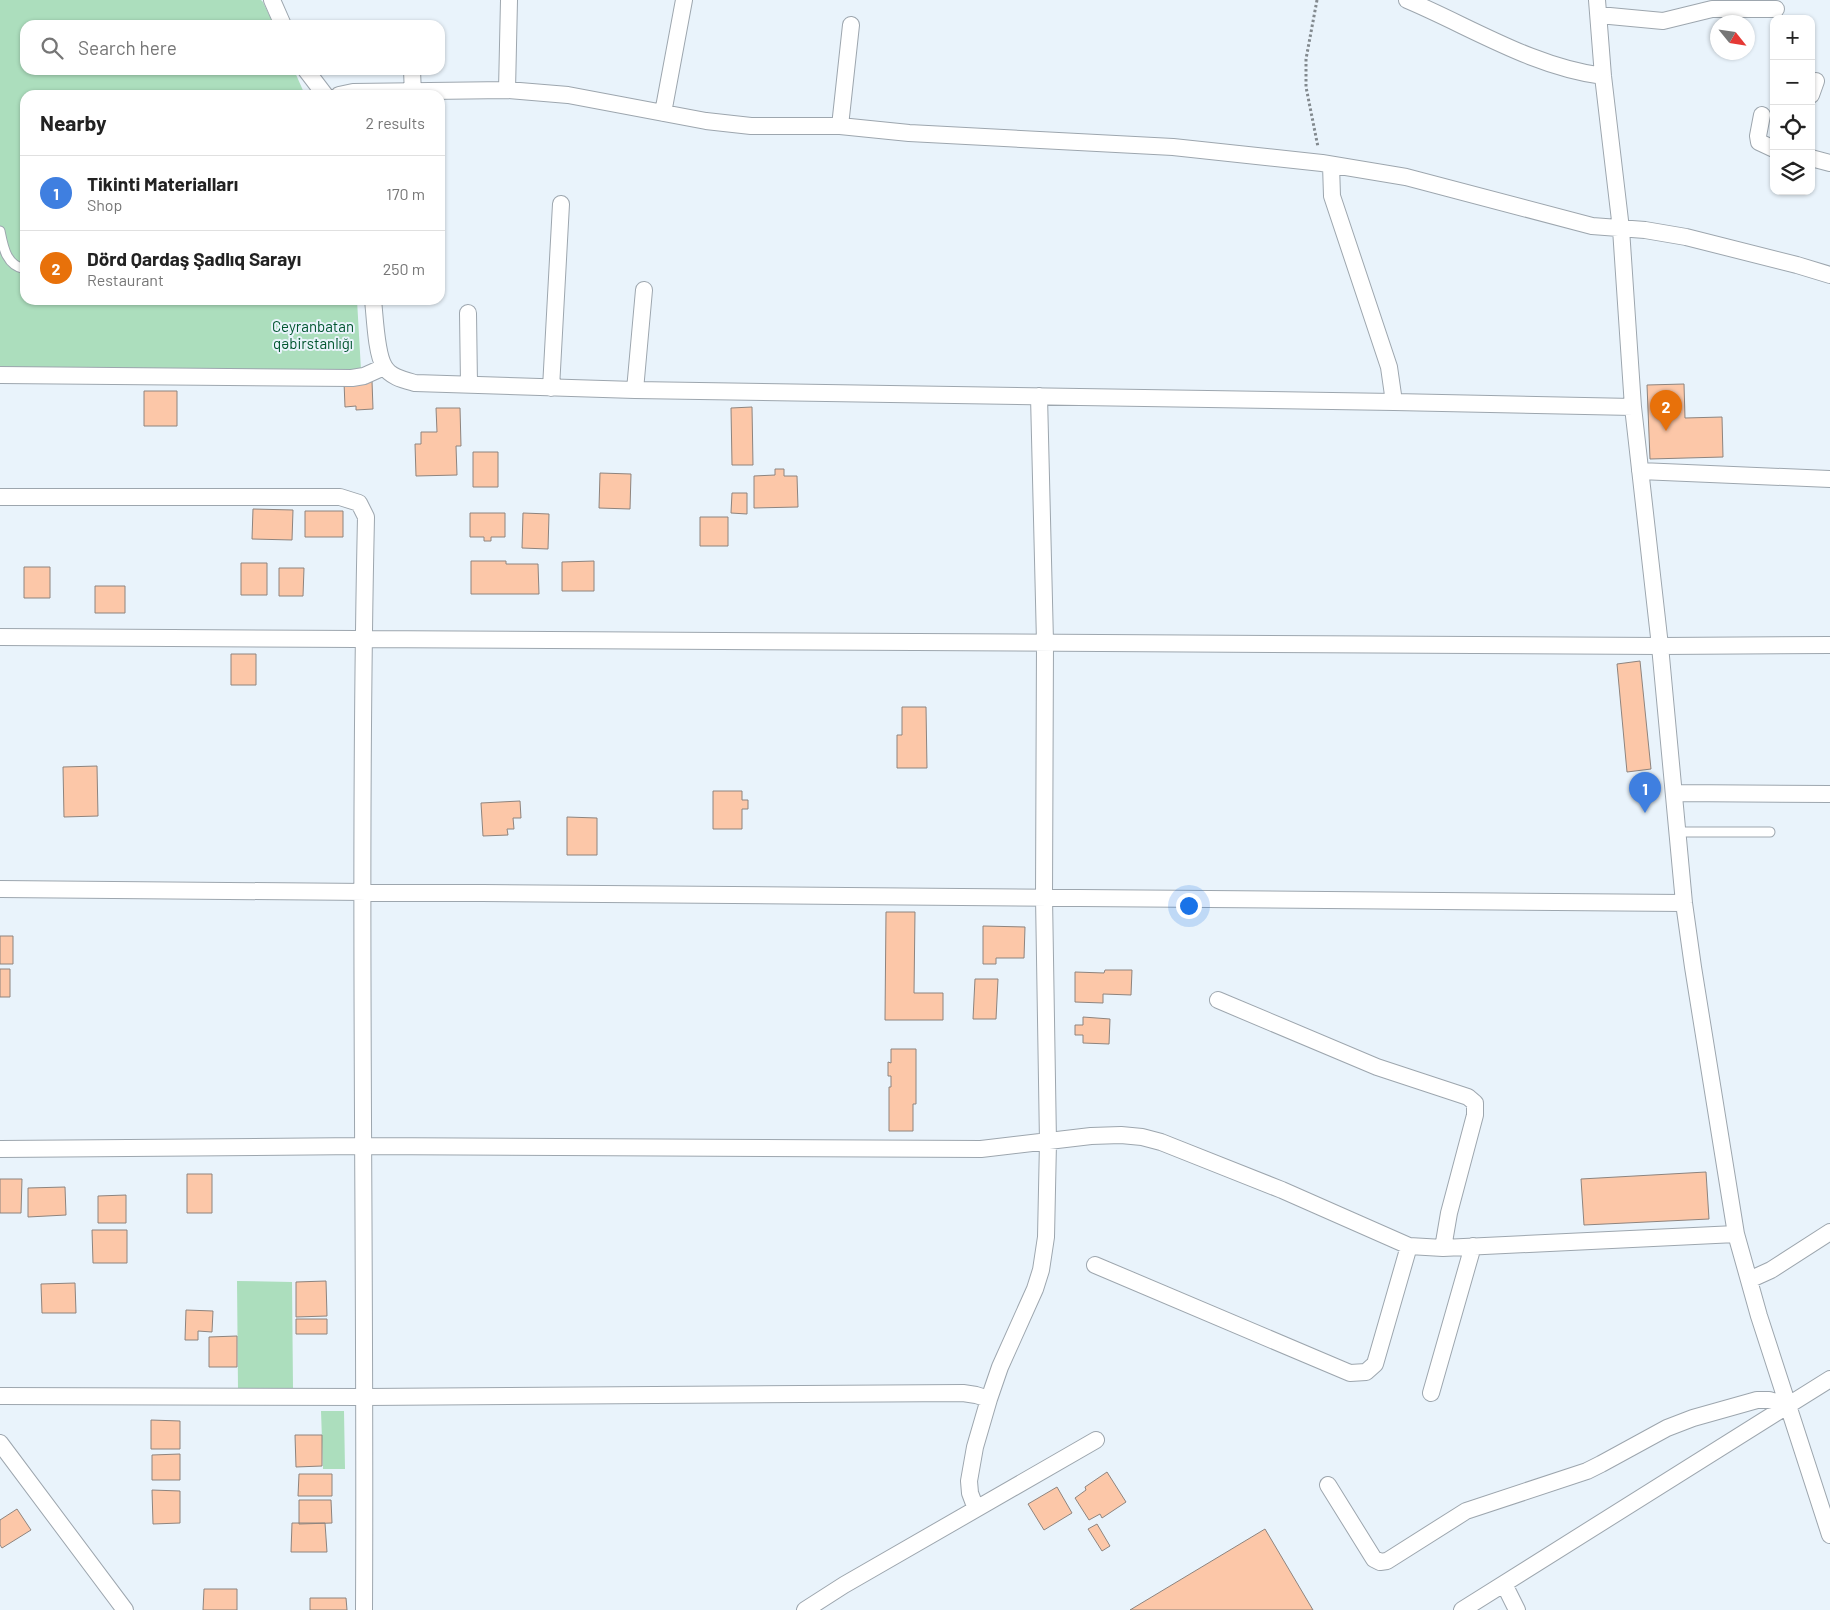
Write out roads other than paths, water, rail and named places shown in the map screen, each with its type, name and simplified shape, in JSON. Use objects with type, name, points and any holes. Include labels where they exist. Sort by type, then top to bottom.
[{"type":"street","points":[[272,0],[281,20]]},
{"type":"street","points":[[508,90],[509,0]]},
{"type":"street","points":[[663,113],[684,0]]},
{"type":"street","points":[[1407,0],[1552,65],[1581,73],[1603,76]]},
{"type":"street","points":[[1776,9],[1712,9],[1663,22],[1598,7],[1603,76],[1622,229],[1640,472],[1660,646],[1684,903],[1693,966],[1736,1234],[1748,1280],[1787,1405],[1830,1535]]},
{"type":"street","points":[[840,126],[851,25]]},
{"type":"street","points":[[310,75],[321,90]]},
{"type":"street","points":[[412,75],[413,90]]},
{"type":"street","points":[[445,92],[508,90],[568,95],[706,121],[751,126],[840,126],[909,133],[1172,146],[1326,164],[1406,177],[1592,226],[1645,230],[1686,237],[1830,275]]},
{"type":"street","points":[[1762,115],[1758,136],[1759,142],[1770,147]]},
{"type":"street","points":[[1815,159],[1830,162]]},
{"type":"street","points":[[1326,164],[1332,196],[1389,367],[1394,402]]},
{"type":"street","points":[[551,388],[561,204]]},
{"type":"street","points":[[635,390],[644,290]]},
{"type":"street","points":[[374,305],[384,367],[400,379],[415,382],[635,390],[1634,407]]},
{"type":"street","points":[[468,313],[470,385]]},
{"type":"street","points":[[0,374],[352,378],[364,376],[384,367]]},
{"type":"street","points":[[976,1509],[970,1493],[970,1472],[975,1447],[989,1399],[1041,1270],[1046,1237],[1048,1142],[1044,897],[1045,642],[1039,396]]},
{"type":"street","points":[[1640,472],[1830,479]]},
{"type":"street","points":[[0,497],[340,497],[359,503],[366,517],[363,639],[362,893],[365,1397],[364,1610]]},
{"type":"street","points":[[0,637],[1660,646],[1830,645]]},
{"type":"street","points":[[1674,792],[1830,794]]},
{"type":"street","points":[[0,889],[1684,903]]},
{"type":"street","points":[[1218,1000],[1377,1067],[1468,1098],[1475,1103],[1476,1115],[1449,1213],[1442,1248]]},
{"type":"street","points":[[0,1149],[363,1146],[981,1149],[1091,1136],[1142,1136],[1282,1190],[1409,1246],[1442,1248],[1736,1234]]},
{"type":"street","points":[[1748,1280],[1771,1270],[1830,1232]]},
{"type":"street","points":[[1095,1265],[1350,1373],[1366,1372],[1375,1364],[1409,1246]]},
{"type":"street","points":[[1431,1394],[1473,1246]]},
{"type":"street","points":[[1462,1610],[1830,1379]]},
{"type":"street","points":[[0,1396],[365,1397],[963,1393],[989,1399]]},
{"type":"street","points":[[1328,1484],[1374,1559],[1380,1562],[1387,1561],[1466,1511],[1594,1468],[1693,1418],[1757,1400],[1769,1400],[1787,1405]]},
{"type":"street","points":[[805,1610],[844,1585],[1096,1440]]},
{"type":"street","points":[[0,1443],[126,1610]]},
{"type":"street","points":[[1504,1584],[1517,1610]]},
{"type":"lane","points":[[0,231],[8,258],[20,268]]},
{"type":"lane","points":[[1677,832],[1770,832]]},
{"type":"place","name":"Dörd Qardaş Şadlıq Sarayı","points":[[1666,431]]},
{"type":"place","name":"Tikinti Materialları","points":[[1645,813]]},
{"type":"park label","name":"Ceyranbatan qəbirstanlığı","points":[[313,334]]}]
